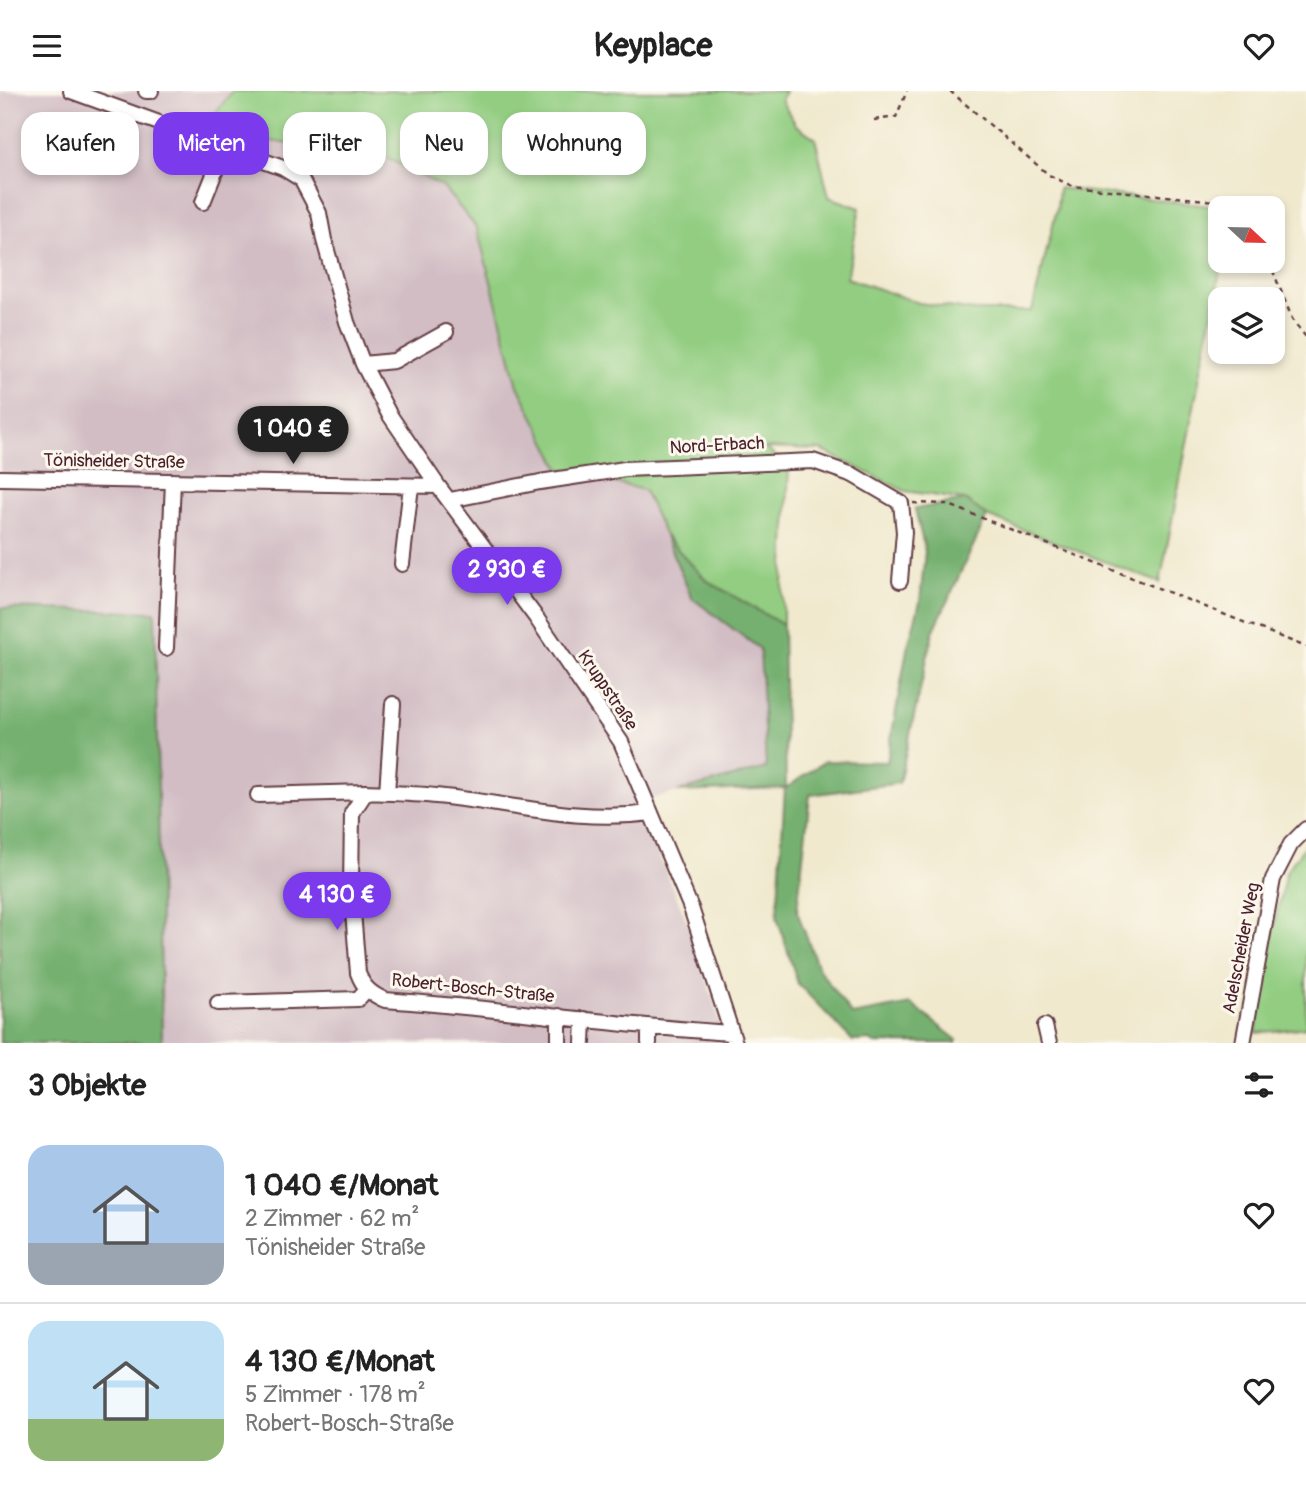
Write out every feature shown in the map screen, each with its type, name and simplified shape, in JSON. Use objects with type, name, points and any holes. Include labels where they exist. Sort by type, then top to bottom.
[{"type":"street","points":[[71,91],[93,95],[153,119]]},
{"type":"street","points":[[146,91],[151,91]]},
{"type":"street","name":"Kruppstraße","points":[[269,163],[301,179],[319,213],[347,323],[363,364],[389,414],[438,487],[535,616],[611,727],[633,769],[691,908],[734,1038]]},
{"type":"street","points":[[203,202],[214,175]]},
{"type":"street","points":[[363,364],[394,361],[446,331]]},
{"type":"street","name":"Nord-Erbach","points":[[450,500],[625,469],[813,461],[853,475],[901,503]]},
{"type":"street","name":"Tönisheider Straße","points":[[0,478],[438,487]]},
{"type":"street","points":[[166,647],[173,481]]},
{"type":"street","points":[[402,564],[411,486]]},
{"type":"street","points":[[900,581],[904,532],[901,503]]},
{"type":"street","points":[[387,793],[393,704]]},
{"type":"street","points":[[258,795],[366,792],[436,795],[537,811],[604,818],[651,813]]},
{"type":"street","name":"Robert-Bosch-Straße","points":[[366,792],[352,813],[351,887],[358,973],[372,994],[385,1000],[584,1019],[649,1035],[734,1038]]},
{"type":"street","name":"Adelscheider Weg","points":[[1243,1043],[1273,880],[1291,844],[1306,829]]},
{"type":"street","points":[[218,1003],[358,999],[367,989]]},
{"type":"street","points":[[559,1016],[559,1043]]},
{"type":"street","points":[[583,1043],[584,1019]]},
{"type":"street","points":[[1045,1026],[1049,1043]]},
{"type":"path","points":[[874,120],[896,117],[907,91]]},
{"type":"path","points":[[950,91],[1049,175],[1072,186],[1208,200]]},
{"type":"path","points":[[1274,273],[1293,321],[1306,337]]},
{"type":"path","points":[[901,503],[947,504],[1306,647]]},
{"type":"shaded area","points":[[0,91],[233,91],[217,112],[153,112],[153,175],[269,175],[269,141],[283,143],[283,175],[386,175],[386,157],[400,164],[400,175],[420,175],[443,187],[477,227],[518,386],[560,469],[644,490],[692,598],[760,649],[767,768],[636,803],[688,924],[727,1043],[162,1043],[155,613],[0,608]]},
{"type":"green space","points":[[233,91],[785,91],[781,100],[796,125],[815,138],[829,197],[860,208],[847,278],[919,303],[975,311],[1032,311],[1057,208],[1059,188],[1208,206],[1208,273],[1220,273],[1217,287],[1208,287],[1208,334],[1160,583],[987,516],[965,500],[905,491],[821,450],[765,448],[789,467],[783,625],[706,580],[665,536],[644,490],[560,469],[518,386],[477,228],[443,187],[420,175],[488,175],[488,112],[400,112],[400,164],[386,157],[386,112],[283,112],[283,143],[269,141],[269,112],[216,112]]},
{"type":"green space","points":[[965,500],[987,516],[933,632],[899,783],[810,795],[797,911],[818,968],[852,1015],[911,1004],[957,1040],[956,1043],[853,1041],[798,984],[777,917],[785,788],[677,792],[766,768],[760,649],[692,598],[665,536],[706,580],[783,625],[786,788],[825,761],[887,762],[907,649],[920,602],[925,551],[915,509]]},
{"type":"green space","points":[[0,608],[155,612],[162,1043],[0,1043]]},
{"type":"green space","points":[[1306,844],[1306,1027],[1256,1033],[1286,872]]}]
